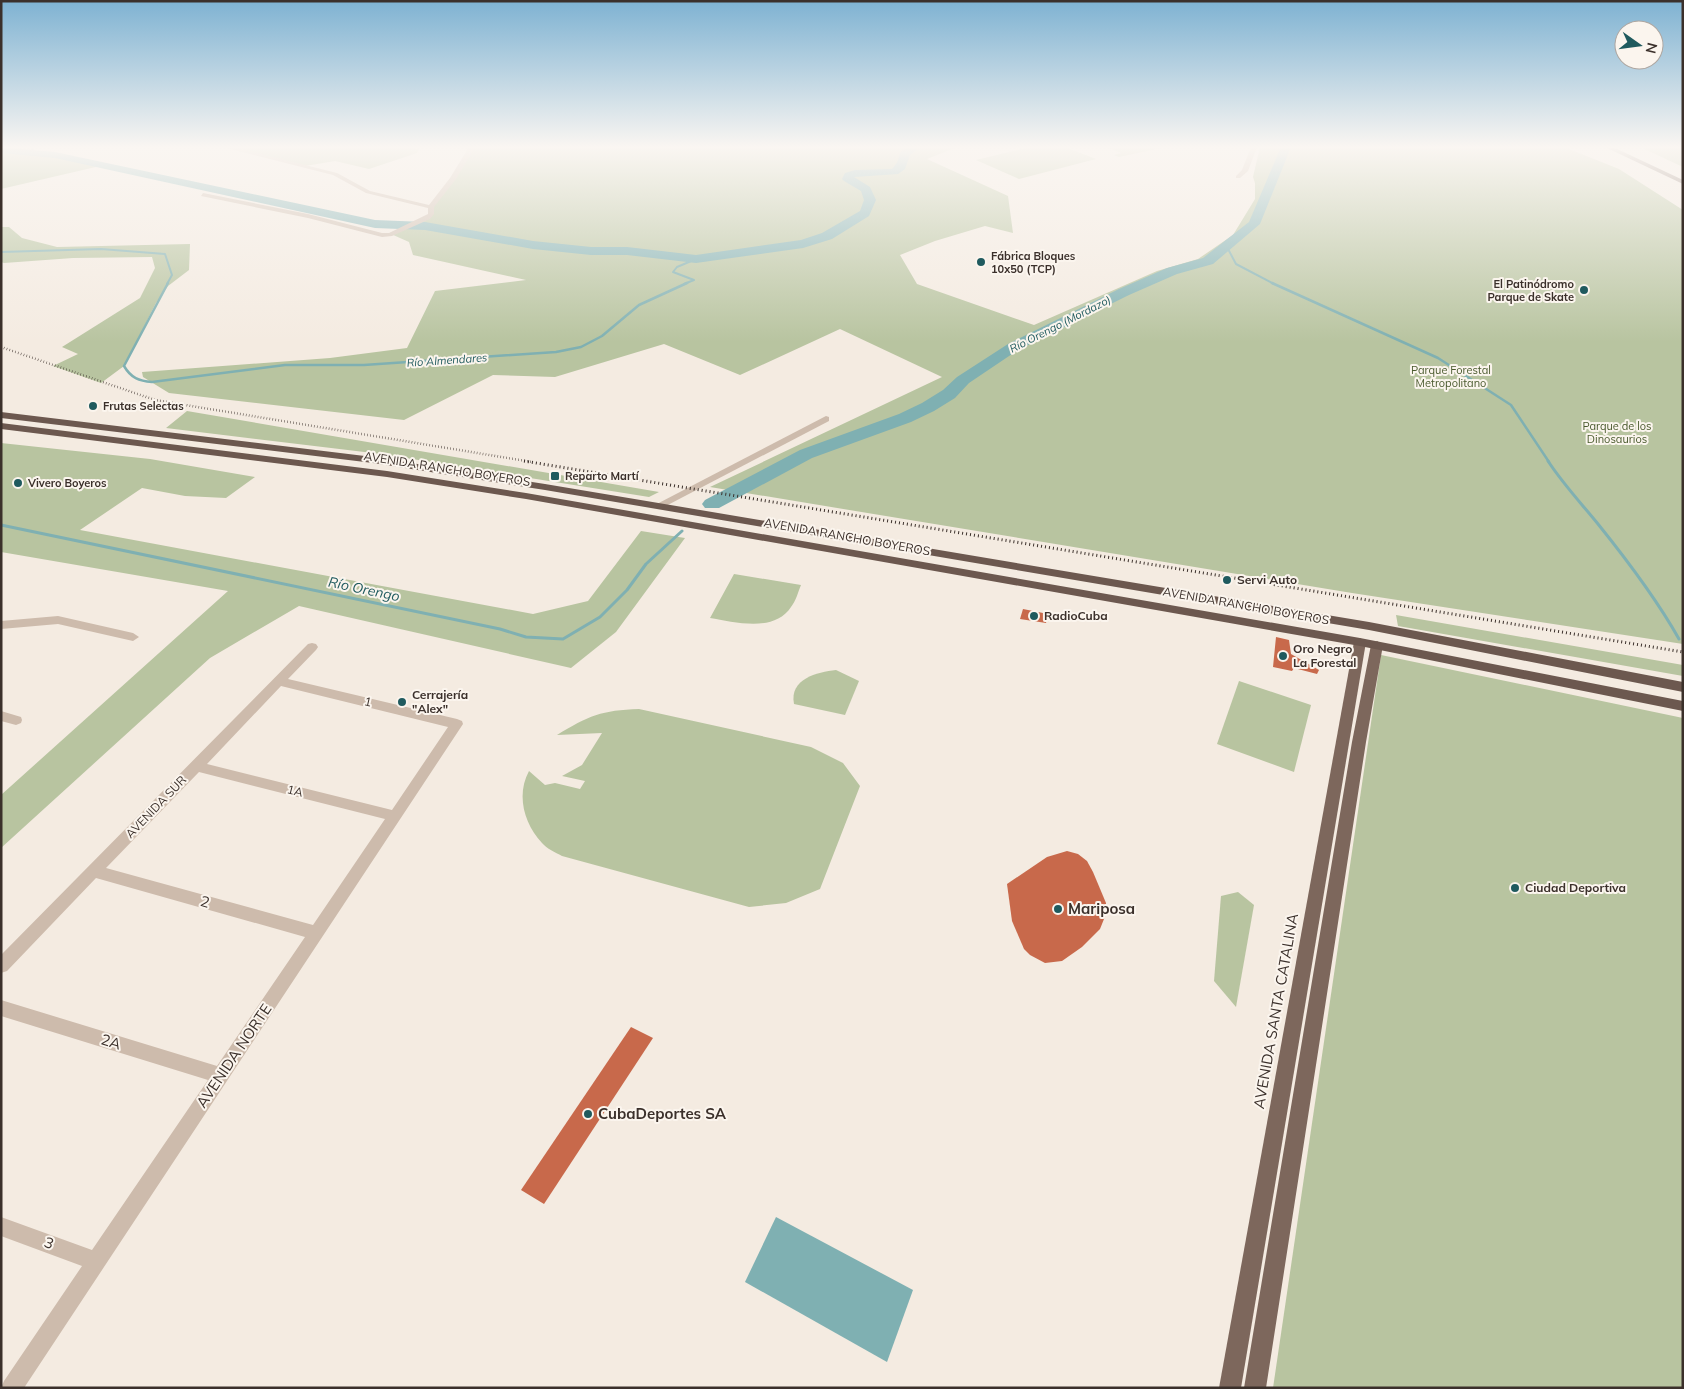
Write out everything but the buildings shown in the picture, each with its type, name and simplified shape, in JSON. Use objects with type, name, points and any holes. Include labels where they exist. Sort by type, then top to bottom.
[{"type":"highway","name":"AVENIDA RANCHO BOYEROS","points":[[1,415],[373,460],[684,510],[1419,636],[1683,687]]},
{"type":"highway","name":"AVENIDA RANCHO BOYEROS","points":[[1,426],[387,474],[1362,638],[1376,648]]},
{"type":"highway","points":[[1302,616],[1362,638],[1379,631],[1419,636]]},
{"type":"highway","points":[[1376,648],[1392,648],[1683,706]]},
{"type":"main road","name":"AVENIDA SANTA CATALINA","points":[[1230,1388],[1362,638]]},
{"type":"main road","points":[[1255,1388],[1376,648]]},
{"type":"street","points":[[287,212],[382,235],[391,234],[428,218],[432,212]]},
{"type":"street","points":[[658,506],[826,420]]},
{"type":"street","points":[[1,625],[58,620],[133,636]]},
{"type":"street","name":"AVENIDA SUR","points":[[1,966],[312,647]]},
{"type":"street","name":"1","points":[[278,681],[457,724]]},
{"type":"street","points":[[1,716],[16,720]]},
{"type":"street","name":"AVENIDA NORTE","points":[[11,1388],[457,724]]},
{"type":"street","name":"1A","points":[[196,766],[395,816]]},
{"type":"street","name":"2","points":[[94,871],[317,933]]},
{"type":"street","name":"2A","points":[[1,1008],[221,1076]]},
{"type":"street","name":"3","points":[[1,1226],[96,1261]]},
{"type":"green space","name":"Parque Forestal Metropolitano","points":[[430,212],[1010,212],[1013,233],[985,226],[935,241],[900,255],[917,284],[1034,325],[1157,271],[1198,259],[1233,235],[1247,212],[1683,212],[1683,644],[1352,593],[710,487],[942,377],[840,329],[740,375],[664,344],[555,377],[493,375],[404,420],[169,393],[143,377],[142,372],[330,358],[407,348],[435,291],[526,280],[413,255],[409,242],[391,234],[428,218]]},
{"type":"green space","points":[[1,227],[9,227],[22,238],[57,247],[190,244],[189,270],[168,286],[156,303],[124,366],[101,383],[53,366],[78,354],[62,347],[140,298],[155,268],[152,257],[73,258],[4,263],[1,262]]},
{"type":"green space","points":[[187,411],[659,492],[649,497],[381,454],[166,428]]},
{"type":"green space","points":[[1,443],[150,459],[255,477],[226,498],[185,496],[142,488],[80,530],[533,614],[588,601],[641,531],[685,538],[616,632],[571,668],[299,606],[210,658],[1,848],[1,795],[228,591],[1,552]]},
{"type":"green space","points":[[734,574],[801,585],[791,607],[784,615],[775,620],[754,624],[710,618]]},
{"type":"green space","points":[[1396,615],[1683,665],[1683,676],[1398,626]]},
{"type":"green space","name":"Ciudad Deportiva","points":[[1381,655],[1683,718],[1683,1388],[1273,1388]]},
{"type":"green space","points":[[836,670],[859,681],[845,715],[794,704],[796,688],[806,678]]},
{"type":"green space","points":[[1239,681],[1311,705],[1294,772],[1217,744]]},
{"type":"green space","points":[[639,709],[811,747],[843,763],[860,786],[820,889],[786,903],[749,907],[562,856],[544,845],[531,827],[524,809],[523,790],[529,771],[545,785],[555,783],[580,789],[585,781],[562,776],[582,765],[602,733],[557,735],[596,715]]},
{"type":"green space","points":[[1238,892],[1254,905],[1236,1007],[1214,981],[1221,896]]},
{"type":"water","points":[[776,1217],[913,1290],[887,1362],[745,1282]]},
{"type":"waterway","points":[[319,212],[375,224],[425,226],[533,245],[591,251],[627,251],[696,259],[803,244],[827,236],[865,212]]},
{"type":"waterway","name":"Río Orengo (Mordazo)","points":[[712,504],[806,454],[905,418],[928,407],[949,394],[963,380],[1013,347],[1124,292],[1172,271],[1208,261],[1254,224],[1259,212]]},
{"type":"waterway","points":[[1227,247],[1236,264],[1273,283]]},
{"type":"waterway","name":"Río Almendares","points":[[1,252],[101,249],[165,254],[172,275],[167,284]]},
{"type":"waterway","name":"Río Almendares","points":[[684,284],[694,280],[673,272],[677,267],[696,259]]},
{"type":"waterway","name":"Río Almendares","points":[[168,283],[124,366],[133,376],[143,381],[152,382],[285,365],[364,365],[556,352],[581,347],[602,336],[639,305],[687,283]]},
{"type":"waterway","points":[[1273,283],[1438,358],[1511,405],[1549,462]]},
{"type":"waterway","points":[[1548,461],[1630,565],[1661,609],[1679,639]]},
{"type":"waterway","name":"Río Orengo","points":[[1,525],[500,629],[526,637],[563,639],[600,617],[627,590],[646,564],[682,531]]},
{"type":"railway","points":[[1,347],[155,400],[532,462]]},
{"type":"railway","points":[[524,461],[1683,652]]},
{"type":"place","name":"Fábrica Bloques 10x50 (TCP)","points":[[981,262]]},
{"type":"place","name":"El Patinódromo Parque de Skate","points":[[1584,290]]},
{"type":"place","name":"Frutas Selectas","points":[[93,406]]},
{"type":"place","name":"Reparto Martí","points":[[555,476]]},
{"type":"place","name":"Vivero Boyeros","points":[[18,483]]},
{"type":"place","name":"Servi Auto","points":[[1227,580]]},
{"type":"place","name":"RadioCuba","points":[[1034,616]]},
{"type":"place","name":"Oro Negro La Forestal","points":[[1283,656]]},
{"type":"place","name":"Cerrajería \"Alex\"","points":[[402,702]]},
{"type":"place","name":"Ciudad Deportiva","points":[[1515,888]]},
{"type":"place","name":"Mariposa","points":[[1058,909]]},
{"type":"place","name":"CubaDeportes SA","points":[[588,1114]]},
{"type":"park label","name":"Parque de los Dinosaurios","points":[[1617,432]]}]
